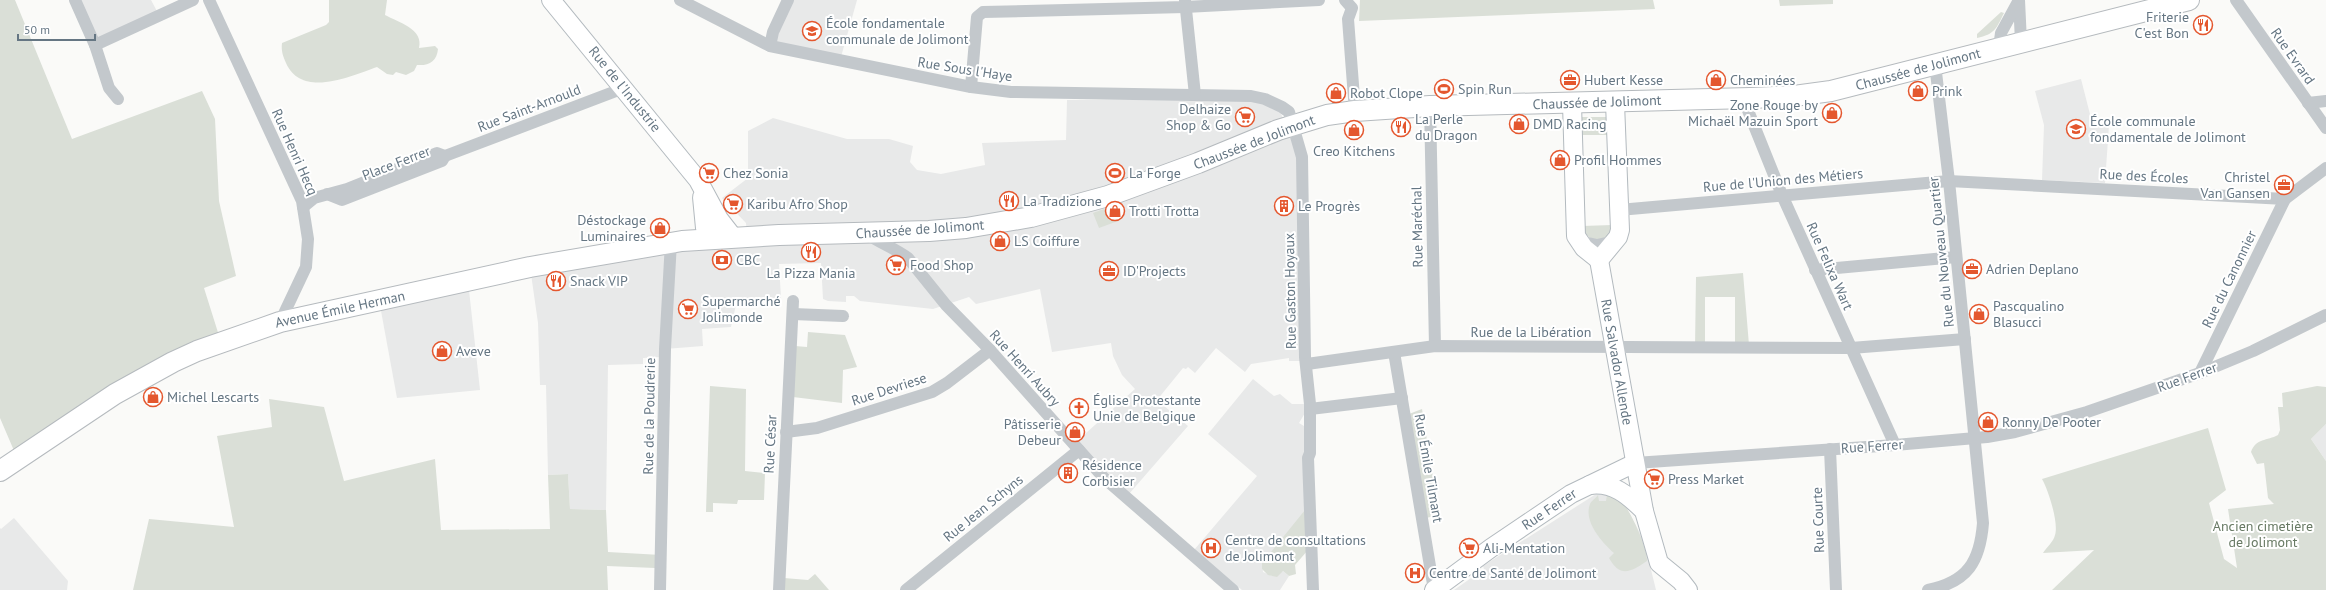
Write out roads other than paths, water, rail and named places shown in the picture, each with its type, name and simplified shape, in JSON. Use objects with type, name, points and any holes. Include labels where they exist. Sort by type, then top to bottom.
[{"type":"main road","name":"Chaussée de Jolimont","points":[[733,237],[966,228],[1057,210],[1138,185],[1294,125],[1327,115],[1355,111],[1430,106],[1615,103],[1794,96],[1831,91],[1999,47],[2189,0]]},
{"type":"main road","name":"Avenue Émile Herman","points":[[0,470],[77,419],[173,362],[226,340],[280,322],[530,267],[676,241],[733,237]]},
{"type":"street","points":[[75,0],[95,45],[109,88],[118,100]]},
{"type":"street","points":[[95,45],[194,0]]},
{"type":"street","name":"Rue Henri Hecq","points":[[209,0],[299,194],[303,207],[308,239],[306,267],[280,322]]},
{"type":"street","name":"Rue de l'Industrie","points":[[551,0],[624,88],[700,186],[719,219],[733,237]]},
{"type":"street","name":"Rue Sous l'Haye","points":[[680,0],[770,46],[971,87],[1011,92],[1252,96],[1265,99],[1282,106],[1289,112],[1294,125]]},
{"type":"street","points":[[770,46],[788,0]]},
{"type":"street","points":[[971,87],[976,17],[979,14],[1185,4],[1319,0]]},
{"type":"street","points":[[1345,0],[1352,8],[1348,19],[1355,111]]},
{"type":"street","points":[[1999,47],[2001,33],[2019,0],[2021,42]]},
{"type":"street","name":"Rue Evrard","points":[[2236,0],[2326,128]]},
{"type":"street","points":[[1185,4],[1195,95]]},
{"type":"street","name":"Rue du Nouveau Quartier","points":[[1928,590],[1941,587],[1964,574],[1978,554],[1983,523],[1976,437],[1956,257],[1950,181],[1935,64]]},
{"type":"street","name":"Rue Saint-Arnould","points":[[445,156],[624,88]]},
{"type":"street","name":"Rue Felixa Wart","points":[[1743,98],[1782,195],[1895,445]]},
{"type":"street","points":[[2308,103],[2326,101]]},
{"type":"street","points":[[1572,104],[1576,236],[1579,241],[1599,260],[1615,242],[1620,230],[1615,103]]},
{"type":"street","name":"Rue Maréchal","points":[[1430,106],[1435,346]]},
{"type":"street","name":"Rue Gaston Hoyaux","points":[[1294,125],[1302,157],[1305,357],[1307,364],[1310,409],[1310,453],[1308,458],[1313,590]]},
{"type":"street","name":"Place Ferrer","points":[[314,198],[327,194],[342,200],[442,161],[445,156]]},
{"type":"street","points":[[2285,198],[2326,168]]},
{"type":"street","name":"Rue de l'Union des Métiers","points":[[1619,210],[1950,181]]},
{"type":"street","name":"Rue des Écoles","points":[[1950,181],[2285,198]]},
{"type":"street","points":[[700,186],[705,228],[714,238]]},
{"type":"street","points":[[676,241],[693,228],[699,214],[700,186]]},
{"type":"street","points":[[299,194],[314,198]]},
{"type":"street","points":[[303,207],[314,198]]},
{"type":"street","name":"Rue du Canonnier","points":[[2200,373],[2285,198]]},
{"type":"street","name":"Rue Henri Aubry","points":[[866,233],[881,244],[900,252],[908,258],[946,305],[990,350],[1104,478],[1233,590]]},
{"type":"street","name":"Rue de la Poudrerie","points":[[660,590],[665,349],[676,241]]},
{"type":"street","points":[[1579,241],[1597,245],[1615,242]]},
{"type":"street","points":[[1815,270],[1956,257]]},
{"type":"street","name":"Rue Salvador Allende","points":[[1599,260],[1644,511],[1659,563],[1681,581],[1688,590]]},
{"type":"street","name":"Rue César","points":[[779,590],[793,300]]},
{"type":"street","points":[[793,314],[843,316]]},
{"type":"street","name":"Rue Ferrer","points":[[1434,590],[1491,548],[1585,486],[1635,463],[1895,445],[1976,437],[1987,438],[2087,412],[2200,373],[2253,351],[2326,315]]},
{"type":"street","name":"Rue de la Libération","points":[[1307,364],[1435,346],[1852,348],[1965,339]]},
{"type":"street","name":"Rue Devriese","points":[[786,432],[817,428],[932,392],[947,383],[990,350]]},
{"type":"street","name":"Rue Émile Tilmant","points":[[1394,352],[1434,590]]},
{"type":"street","points":[[1310,409],[1402,398]]},
{"type":"street","points":[[0,463],[48,431],[77,419]]},
{"type":"street","name":"Rue Courte","points":[[1830,449],[1836,590]]},
{"type":"street","name":"Rue Jean Schyns","points":[[906,590],[1079,450]]},
{"type":"street","points":[[1585,486],[1609,485],[1626,494],[1644,511]]},
{"type":"place","name":"Friterie C'est Bon","points":[[2203,25]]},
{"type":"place","name":"École fondamentale communale de Jolimont","points":[[812,31]]},
{"type":"place","name":"Hubert Kesse","points":[[1570,80]]},
{"type":"place","name":"Cheminées","points":[[1716,80]]},
{"type":"place","name":"Spin Run","points":[[1444,89]]},
{"type":"place","name":"Prink","points":[[1918,91]]},
{"type":"place","name":"Robot Clope","points":[[1336,93]]},
{"type":"place","name":"Zone Rouge by Michaël Mazuin Sport","points":[[1832,113]]},
{"type":"place","name":"Delhaize Shop & Go","points":[[1245,117]]},
{"type":"place","name":"DMD Racing","points":[[1519,124]]},
{"type":"place","name":"La Perle du Dragon","points":[[1401,127]]},
{"type":"place","name":"École communale fondamentale de Jolimont","points":[[2076,129]]},
{"type":"place","name":"Creo Kitchens","points":[[1354,130]]},
{"type":"place","name":"Profil Hommes","points":[[1560,160]]},
{"type":"place","name":"Chez Sonia","points":[[709,173]]},
{"type":"place","name":"La Forge","points":[[1115,173]]},
{"type":"place","name":"Christel Van Gansen","points":[[2284,185]]},
{"type":"place","name":"La Tradizione","points":[[1009,201]]},
{"type":"place","name":"Karibu Afro Shop","points":[[733,204]]},
{"type":"place","name":"Le Progrès","points":[[1284,206]]},
{"type":"place","name":"Trotti Trotta","points":[[1115,211]]},
{"type":"place","name":"Déstockage Luminaires","points":[[660,228]]},
{"type":"place","name":"LS Coiffure","points":[[1000,241]]},
{"type":"place","name":"La Pizza Mania","points":[[811,252]]},
{"type":"place","name":"CBC","points":[[722,260]]},
{"type":"place","name":"Food Shop","points":[[896,265]]},
{"type":"place","name":"Adrien Deplano","points":[[1972,269]]},
{"type":"place","name":"ID'Projects","points":[[1109,271]]},
{"type":"place","name":"Snack VIP","points":[[556,281]]},
{"type":"place","name":"Supermarché Jolimonde","points":[[688,309]]},
{"type":"place","name":"Pascqualino Blasucci","points":[[1979,314]]},
{"type":"place","name":"Aveve","points":[[442,351]]},
{"type":"place","name":"Michel Lescarts","points":[[153,397]]},
{"type":"place","name":"Église Protestante Unie de Belgique","points":[[1079,408]]},
{"type":"place","name":"Ronny De Pooter","points":[[1988,422]]},
{"type":"place","name":"Pâtisserie Debeur","points":[[1075,432]]},
{"type":"place","name":"Résidence Corbisier","points":[[1068,473]]},
{"type":"place","name":"Press Market","points":[[1654,479]]},
{"type":"place","name":"Centre de consultations de Jolimont","points":[[1211,548]]},
{"type":"place","name":"Ali-Mentation","points":[[1469,548]]},
{"type":"place","name":"Centre de Santé de Jolimont","points":[[1415,573]]},
{"type":"park label","name":"Ancien cimetière de Jolimont","points":[[2263,534]]}]
